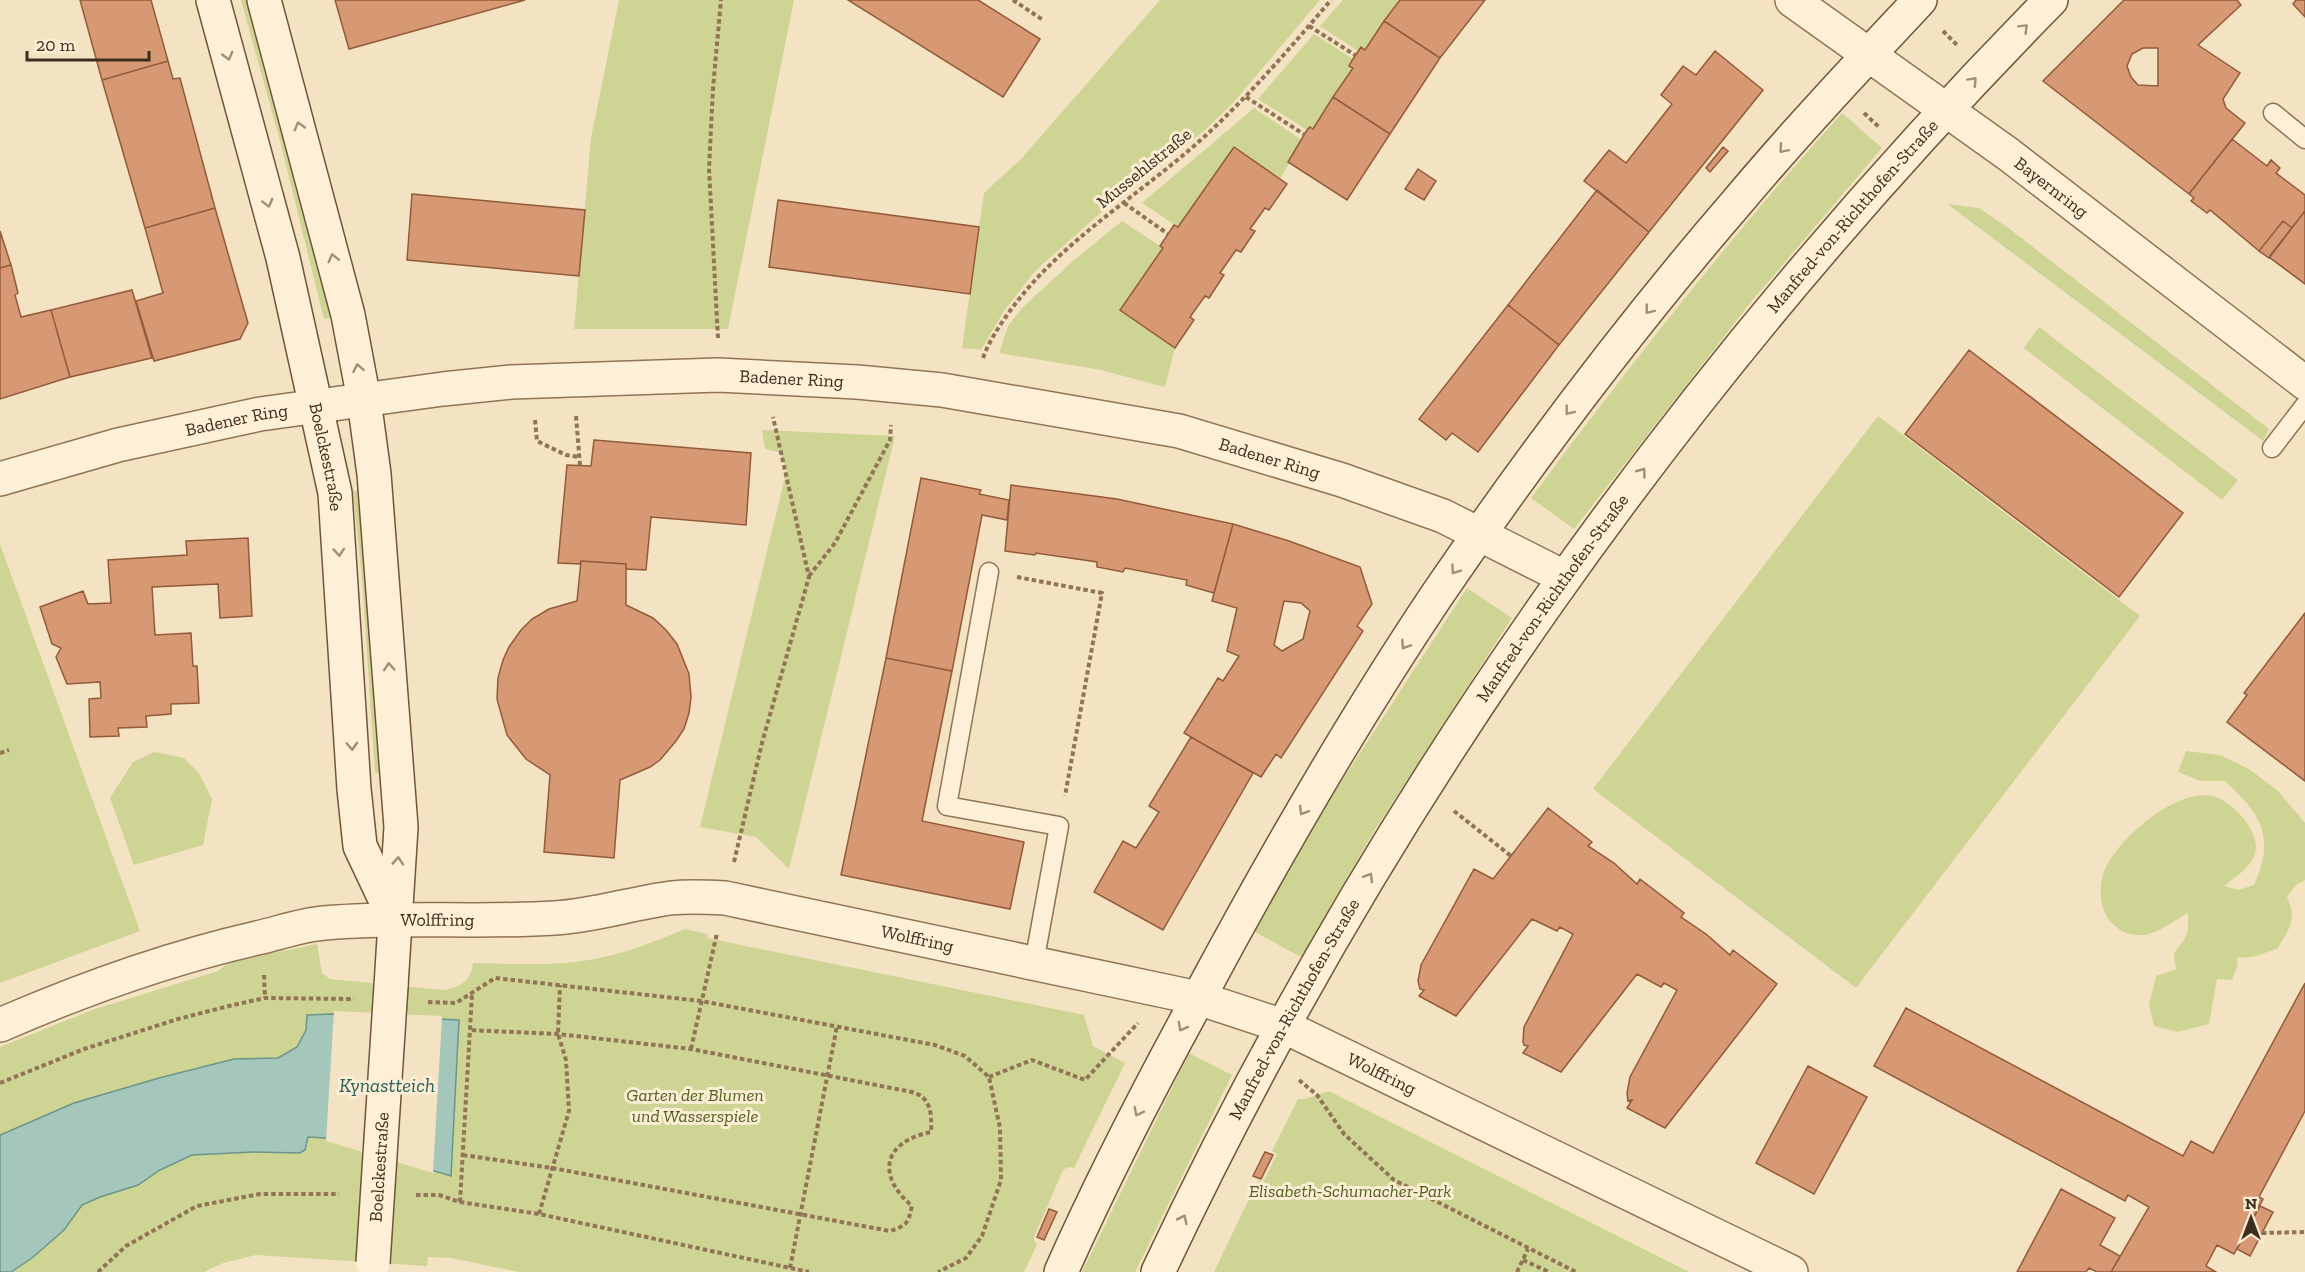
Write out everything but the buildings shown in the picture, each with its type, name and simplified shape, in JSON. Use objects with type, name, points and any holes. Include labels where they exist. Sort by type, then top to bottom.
[{"type":"street","name":"Boelckestraße","points":[[213,0],[283,258],[335,493],[354,789],[360,846],[394,919]]},
{"type":"street","name":"Boelckestraße","points":[[264,0],[348,315],[364,400],[376,500],[401,827],[372,1268]]},
{"type":"street","name":"Bayernring","points":[[1792,0],[2008,154],[2304,385]]},
{"type":"street","name":"Manfred-von-Richthofen-Straße","points":[[1158,1272],[1245,1094],[1283,1026],[1402,823],[1564,577],[1665,443],[1789,288],[1890,170],[2051,0]]},
{"type":"street","points":[[1061,1272],[1137,1115],[1257,890],[1347,737],[1437,596],[1558,426],[1685,264],[1737,202],[1869,55],[1929,13]]},
{"type":"street","name":"Badener Ring","points":[[0,480],[118,445],[260,414],[511,382],[718,375],[857,382],[942,390],[1179,431],[1342,480],[1443,516],[1564,577]]},
{"type":"street","name":"Wolffring","points":[[0,1025],[55,1001],[223,946],[322,923],[394,919],[531,920],[578,917],[669,898],[696,896],[725,898],[1198,998],[1283,1026],[1791,1272]]},
{"type":"lane","points":[[2273,113],[2305,139]]},
{"type":"lane","points":[[2272,448],[2304,385]]},
{"type":"lane","points":[[989,572],[947,806],[1059,826],[1034,963]]},
{"type":"path","points":[[718,340],[709,169],[721,0]]},
{"type":"path","points":[[1013,0],[1043,20]]},
{"type":"path","name":"Mussehlstraße","points":[[982,361],[996,332],[1034,281],[1063,252],[1204,137],[1246,97],[1331,0]]},
{"type":"path","points":[[1929,13],[1961,48]]},
{"type":"path","points":[[1309,26],[1355,56]]},
{"type":"path","points":[[1246,97],[1305,135]]},
{"type":"path","points":[[1860,110],[1884,131]]},
{"type":"path","points":[[1124,203],[1168,234]]},
{"type":"path","points":[[576,415],[580,465]]},
{"type":"path","points":[[534,416],[537,441],[566,455],[579,457]]},
{"type":"path","points":[[773,417],[808,577]]},
{"type":"path","points":[[733,867],[762,743],[808,577],[835,543],[890,440],[891,425]]},
{"type":"path","points":[[989,572],[1102,593],[1059,826]]},
{"type":"path","points":[[0,753],[9,750]]},
{"type":"path","points":[[1453,810],[1511,856]]},
{"type":"path","points":[[691,1049],[715,939]]},
{"type":"path","points":[[264,972],[265,998]]},
{"type":"path","points":[[422,1002],[456,1003],[495,978],[701,1000],[935,1044],[965,1056],[989,1077],[1000,1128],[1001,1180],[982,1236],[966,1258],[938,1272]]},
{"type":"path","points":[[539,1214],[569,1112],[566,1060],[558,1034],[560,985]]},
{"type":"path","points":[[460,1202],[472,994]]},
{"type":"path","points":[[0,1083],[84,1049],[178,1019],[265,998],[355,999]]},
{"type":"path","points":[[989,1077],[1032,1060],[1085,1080],[1140,1020]]},
{"type":"path","points":[[790,1268],[837,1026]]},
{"type":"path","points":[[463,1155],[552,1168],[890,1231],[905,1225],[912,1206],[892,1184],[889,1167],[891,1155],[907,1139],[931,1132],[932,1120],[929,1105],[921,1095],[691,1049],[558,1034],[470,1030]]},
{"type":"path","points":[[1299,1080],[1317,1095],[1344,1134],[1394,1180],[1576,1272]]},
{"type":"path","points":[[98,1272],[126,1246],[197,1206],[261,1194],[344,1194]]},
{"type":"path","points":[[415,1195],[439,1195],[460,1202],[539,1214],[809,1272]]},
{"type":"path","points":[[2262,1233],[2305,1232]]},
{"type":"path","points":[[1517,1272],[1528,1249]]},
{"type":"path","points":[[1523,1260],[1549,1272]]},
{"type":"green space","points":[[241,0],[253,0],[336,317],[324,319],[280,141]]},
{"type":"green space","points":[[619,0],[794,0],[728,329],[574,329],[591,138]]},
{"type":"green space","points":[[1160,0],[1320,0],[1234,102],[1205,130],[1097,216],[1035,271],[1004,311],[981,350],[962,348],[984,193],[1020,160]]},
{"type":"green space","points":[[1343,0],[1400,0],[1365,50],[1358,51],[1320,26]]},
{"type":"green space","points":[[1314,34],[1353,59],[1349,66],[1353,68],[1313,129],[1310,127],[1307,130],[1258,99]]},
{"type":"green space","points":[[1254,108],[1302,140],[1280,179],[1178,227],[1142,203]]},
{"type":"green space","points":[[1842,113],[1882,148],[1751,302],[1574,529],[1531,498],[1682,302],[1760,206]]},
{"type":"green space","points":[[1947,204],[1979,208],[2007,227],[2269,429],[2263,441]]},
{"type":"green space","points":[[1122,221],[1163,248],[1120,310],[1175,348],[1165,387],[1101,370],[999,353],[1008,326],[1023,307],[1073,261]]},
{"type":"green space","points":[[2039,327],[2238,480],[2222,500],[2024,348]]},
{"type":"green space","points":[[1878,416],[2140,616],[1856,988],[1593,789]]},
{"type":"green space","points":[[762,430],[895,436],[789,869],[756,837],[700,827],[787,469],[779,452],[765,449]]},
{"type":"green space","points":[[366,490],[386,773],[375,773],[362,578],[353,491]]},
{"type":"green space","points":[[0,544],[140,931],[0,983]]},
{"type":"green space","points":[[1467,588],[1512,618],[1376,828],[1301,957],[1253,931],[1329,801]]},
{"type":"green space","points":[[2186,751],[2220,755],[2249,769],[2277,790],[2305,823],[2305,880],[2296,885],[2287,897],[2292,912],[2291,924],[2277,949],[2252,957],[2237,958],[2238,964],[2232,980],[2217,979],[2209,1024],[2178,1032],[2154,1026],[2149,1005],[2156,976],[2177,969],[2174,957],[2187,933],[2188,913],[2155,932],[2144,935],[2122,931],[2107,917],[2103,908],[2101,886],[2109,862],[2132,833],[2164,809],[2181,800],[2197,796],[2212,796],[2223,801],[2239,813],[2247,823],[2255,838],[2255,855],[2239,875],[2224,886],[2238,890],[2254,885],[2264,853],[2264,840],[2256,816],[2248,804],[2225,781],[2200,781],[2178,772]]},
{"type":"green space","points":[[154,752],[184,758],[199,773],[212,799],[203,845],[134,865],[110,798],[133,762]]},
{"type":"green space","name":"Garten der Blumen und Wasserspiele","points":[[685,929],[708,934],[707,938],[1084,1015],[1093,1046],[1125,1063],[1074,1168],[1068,1167],[1063,1170],[1034,1237],[1037,1245],[1024,1272],[519,1272],[451,1258],[428,1257],[427,1266],[256,1255],[223,1263],[204,1272],[0,1272],[0,1047],[92,1010],[218,971],[229,962],[317,944],[322,973],[330,979],[443,990],[464,982],[470,975],[473,963],[542,964],[596,959],[656,941]]},
{"type":"green space","points":[[1189,1053],[1232,1075],[1135,1272],[1082,1272]]},
{"type":"green space","name":"Elisabeth-Schumacher-Park","points":[[1329,1091],[1689,1272],[1214,1272],[1258,1180],[1263,1182],[1277,1154],[1272,1151],[1298,1099]]},
{"type":"water","name":"Kynastteich","points":[[332,1014],[459,1020],[451,1176],[326,1138],[308,1137],[305,1150],[300,1153],[253,1152],[192,1155],[160,1170],[138,1185],[82,1205],[64,1230],[32,1258],[11,1272],[0,1272],[0,1135],[74,1103],[159,1078],[234,1059],[278,1058],[297,1047],[306,1030],[307,1015]]},
{"type":"pier","points":[[334,1011],[442,1016],[433,1173],[326,1141]]}]
